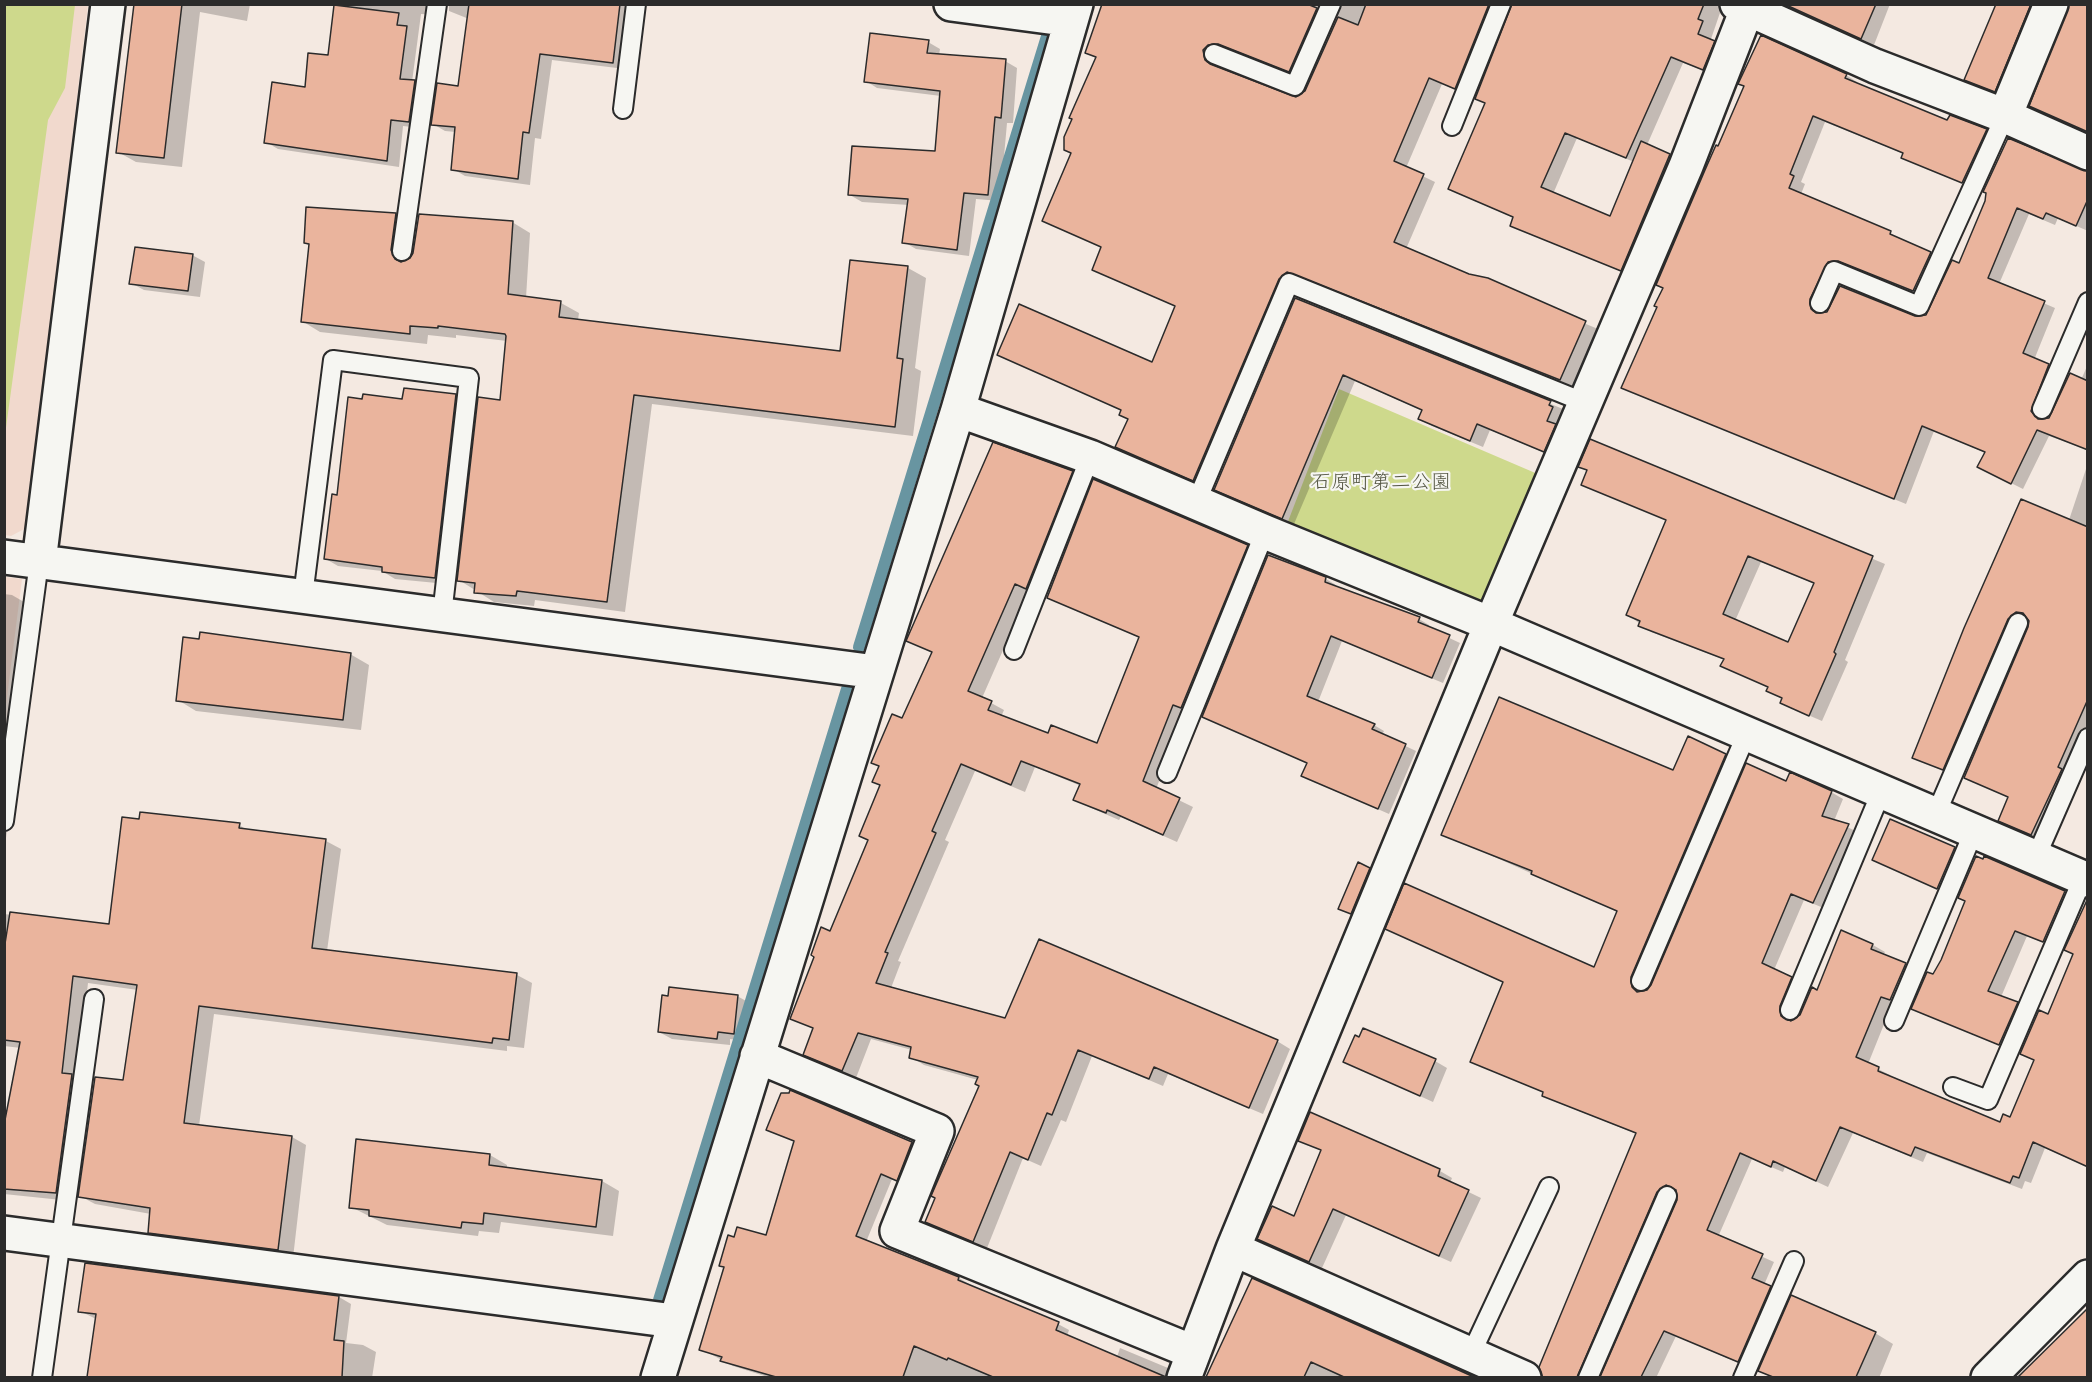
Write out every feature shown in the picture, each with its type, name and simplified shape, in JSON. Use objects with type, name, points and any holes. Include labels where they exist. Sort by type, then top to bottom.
[{"type":"street","points":[[39,562],[108,4]]},
{"type":"street","points":[[658,1377],[958,410],[1074,12],[951,4]]},
{"type":"street","points":[[2005,116],[2051,4]]},
{"type":"street","points":[[757,1056],[937,1131],[897,1231],[1188,1365],[1233,1249],[1491,624],[1686,166],[1745,6],[1875,66],[2005,116],[2088,153]]},
{"type":"street","points":[[958,410],[1090,457],[1264,532],[1491,624],[2085,879]]},
{"type":"street","points":[[4,557],[876,672]]},
{"type":"street","points":[[4,1233],[674,1321]]},
{"type":"street","points":[[1233,1249],[1524,1377]]},
{"type":"street","points":[[1988,1377],[2088,1277]]},
{"type":"lane","points":[[402,251],[437,4]]},
{"type":"lane","points":[[623,109],[636,4]]},
{"type":"lane","points":[[1214,54],[1295,87],[1331,4]]},
{"type":"lane","points":[[1452,126],[1501,4]]},
{"type":"lane","points":[[1820,303],[1834,271],[1919,306],[2005,116]]},
{"type":"lane","points":[[1196,503],[1289,283],[1586,403]]},
{"type":"lane","points":[[2042,409],[2088,302]]},
{"type":"lane","points":[[303,596],[333,360],[469,378],[442,615]]},
{"type":"lane","points":[[1014,650],[1090,457]]},
{"type":"lane","points":[[1167,773],[1264,532]]},
{"type":"lane","points":[[4,821],[39,562]]},
{"type":"lane","points":[[1936,814],[2018,623]]},
{"type":"lane","points":[[1641,981],[1747,733]]},
{"type":"lane","points":[[2036,857],[2088,738]]},
{"type":"lane","points":[[1790,1010],[1882,790]]},
{"type":"lane","points":[[1894,1021],[1974,831]]},
{"type":"lane","points":[[1953,1087],[1988,1100],[2085,879]]},
{"type":"lane","points":[[42,1377],[94,999]]},
{"type":"lane","points":[[1471,1354],[1550,1187]]},
{"type":"lane","points":[[1588,1377],[1667,1196]]},
{"type":"lane","points":[[1743,1377],[1794,1261]]},
{"type":"shaded area","points":[[5,5],[88,5],[26,528],[11,536],[5,535]]},
{"type":"shaded area","points":[[4,577],[22,579],[5,713]]},
{"type":"green space","points":[[5,4],[75,5],[65,88],[48,120],[5,435]]},
{"type":"green space","name":"石原町第二公園","points":[[1339,389],[1540,475],[1484,607],[1287,524]]},
{"type":"building","points":[[134,4],[182,4],[164,158],[116,153]]},
{"type":"building","points":[[469,4],[620,4],[613,63],[540,54],[529,133],[523,132],[518,179],[451,170],[455,127],[431,125],[437,83],[458,86]]},
{"type":"building","points":[[1102,4],[1307,4],[1317,8],[1289,72],[1218,44],[1208,45],[1203,50],[1205,60],[1210,64],[1296,97],[1305,91],[1338,17],[1358,25],[1366,4],[1489,4],[1455,89],[1429,78],[1394,161],[1424,174],[1394,242],[1469,274],[1488,278],[1586,321],[1560,380],[1287,272],[1279,279],[1193,481],[1115,447],[1128,419],[1119,415],[1121,410],[997,355],[1019,304],[1152,362],[1175,306],[1092,270],[1101,247],[1042,221],[1071,153],[1064,150],[1064,137],[1072,119],[1069,118],[1096,57],[1085,53]]},
{"type":"building","points":[[1512,4],[1704,4],[1698,19],[1703,21],[1698,34],[1715,41],[1703,70],[1671,57],[1626,158],[1565,133],[1541,187],[1610,216],[1641,141],[1670,154],[1621,271],[1510,226],[1513,217],[1448,189],[1485,103],[1475,99]]},
{"type":"building","points":[[1784,4],[1876,4],[1861,39]]},
{"type":"building","points":[[1996,4],[2031,4],[1995,92],[1964,80]]},
{"type":"building","points":[[2069,4],[2088,4],[2088,132],[2029,106]]},
{"type":"building","points":[[334,5],[399,13],[397,25],[407,26],[400,79],[415,80],[409,122],[391,120],[387,161],[264,143],[272,82],[305,87],[308,53],[328,55]]},
{"type":"building","points":[[870,33],[929,40],[927,53],[1006,59],[1001,118],[995,117],[988,195],[964,193],[957,250],[902,243],[908,199],[848,195],[852,146],[935,151],[940,91],[864,82]]},
{"type":"building","points":[[1761,35],[1847,74],[1845,78],[1947,120],[1950,115],[1987,129],[1962,183],[1901,158],[1903,153],[1813,116],[1790,174],[1794,176],[1789,188],[1891,231],[1890,234],[1931,252],[1913,291],[1838,261],[1828,262],[1810,299],[1811,309],[1816,313],[1827,312],[1840,286],[1915,316],[1926,315],[1952,260],[1959,263],[1985,201],[1986,193],[1983,192],[2008,138],[2088,171],[2088,199],[2076,226],[2046,213],[2043,219],[2017,208],[1988,278],[2045,301],[2023,353],[2049,364],[2031,411],[2038,419],[2049,418],[2070,373],[2088,381],[2088,450],[2037,430],[2011,484],[1977,467],[1985,452],[1922,426],[1894,499],[1621,388],[1657,307],[1654,306],[1663,288],[1656,285],[1744,86],[1738,84]]},
{"type":"building","points":[[306,207],[396,213],[391,250],[395,259],[401,262],[410,258],[413,253],[419,214],[513,221],[508,294],[561,301],[559,317],[840,351],[850,260],[908,266],[897,358],[903,359],[895,427],[634,395],[607,602],[517,591],[516,596],[474,593],[475,583],[457,581],[478,397],[500,400],[506,336],[505,334],[438,326],[438,328],[410,326],[410,334],[301,322],[309,244],[304,243]]},
{"type":"building","points":[[135,247],[193,254],[188,291],[129,284]]},
{"type":"building","points":[[1295,298],[1551,401],[1549,405],[1553,407],[1547,421],[1556,424],[1544,452],[1477,424],[1470,441],[1418,419],[1422,410],[1343,375],[1282,519],[1214,490]]},
{"type":"building","points":[[404,388],[456,394],[435,578],[382,572],[382,567],[324,559],[332,494],[337,495],[348,397],[362,399],[363,394],[402,399]]},
{"type":"building","points":[[1590,439],[1873,556],[1834,652],[1836,654],[1809,716],[1780,703],[1782,698],[1766,691],[1768,687],[1720,666],[1724,659],[1638,626],[1640,621],[1626,615],[1666,520],[1581,485],[1587,470],[1578,467]],"holes":[[[1748,556],[1814,583],[1788,642],[1723,614]]]},
{"type":"building","points":[[993,442],[1073,471],[1026,589],[1015,584],[968,691],[992,701],[988,710],[1048,733],[1051,725],[1097,743],[1139,637],[1047,598],[1093,479],[1248,545],[1181,708],[1173,705],[1143,781],[1180,798],[1163,835],[1107,810],[1106,813],[1073,800],[1080,784],[1021,761],[1011,785],[961,764],[932,831],[936,833],[885,952],[888,953],[876,983],[1005,1018],[1039,939],[1278,1040],[1249,1108],[1154,1067],[1149,1079],[1078,1050],[1052,1115],[1047,1113],[1028,1160],[1010,1152],[973,1242],[925,1222],[935,1198],[931,1196],[979,1086],[975,1084],[978,1077],[909,1058],[911,1047],[858,1033],[842,1071],[803,1055],[813,1028],[790,1019],[814,957],[811,955],[821,927],[830,931],[868,840],[859,836],[880,785],[872,782],[879,766],[871,763],[892,714],[902,718],[932,652],[906,641]]},
{"type":"building","points":[[2021,499],[2088,527],[2088,699],[2058,767],[2062,769],[2031,835],[1998,821],[2008,797],[1964,778],[2028,627],[2029,621],[2023,613],[2016,612],[2008,619],[1943,770],[1912,758],[1964,628]]},
{"type":"building","points":[[1268,555],[1326,577],[1325,582],[1420,617],[1418,622],[1450,635],[1432,678],[1331,636],[1307,696],[1375,724],[1372,729],[1406,744],[1378,809],[1301,776],[1307,763],[1202,717]]},
{"type":"building","points":[[200,632],[351,653],[343,720],[176,701],[183,637],[199,639]]},
{"type":"building","points":[[1499,697],[1673,770],[1688,736],[1726,754],[1631,977],[1632,987],[1637,992],[1647,990],[1651,985],[1746,763],[1786,781],[1790,772],[1832,791],[1822,816],[1849,824],[1813,903],[1791,894],[1762,963],[1792,977],[1780,1006],[1781,1016],[1791,1021],[1800,1015],[1812,987],[1817,990],[1841,930],[1873,944],[1871,949],[1906,963],[1890,1000],[1881,997],[1856,1057],[1879,1067],[1878,1071],[2000,1122],[2003,1114],[2010,1117],[2034,1060],[2020,1054],[2039,1010],[2048,1014],[2073,954],[2064,950],[2088,898],[2088,1167],[2033,1142],[2019,1178],[2013,1176],[2010,1183],[1915,1147],[1911,1156],[1840,1127],[1816,1181],[1773,1161],[1771,1167],[1740,1153],[1707,1230],[1763,1254],[1752,1278],[1771,1286],[1738,1362],[1664,1331],[1641,1377],[1600,1377],[1677,1200],[1676,1190],[1666,1185],[1657,1192],[1577,1377],[1542,1377],[1539,1367],[1636,1133],[1542,1096],[1543,1092],[1470,1062],[1503,982],[1385,929],[1404,883],[1594,967],[1617,911],[1531,874],[1532,871],[1441,835]]},
{"type":"building","points":[[140,812],[240,823],[239,828],[326,839],[312,948],[517,973],[509,1040],[493,1038],[492,1043],[199,1006],[184,1123],[292,1136],[278,1250],[148,1233],[150,1208],[78,1197],[95,1077],[123,1080],[137,985],[73,976],[62,1073],[72,1074],[56,1193],[4,1189],[4,1125],[20,1042],[4,1040],[4,950],[10,912],[109,924],[122,817],[139,819]]},
{"type":"building","points":[[1890,819],[1955,847],[1937,889],[1872,860]]},
{"type":"building","points":[[1976,856],[1983,859],[1984,856],[2065,891],[2043,942],[2015,931],[1988,991],[2018,1002],[1999,1045],[1911,1009],[1927,972],[1933,974],[1941,960],[1965,901],[1958,898]]},
{"type":"building","points":[[1358,862],[1370,868],[1351,914],[1338,909]]},
{"type":"building","points":[[669,987],[738,995],[734,1034],[718,1032],[717,1039],[658,1032],[662,995],[668,996]]},
{"type":"building","points":[[1363,1028],[1436,1059],[1420,1096],[1343,1062],[1355,1035],[1359,1037]]},
{"type":"building","points":[[790,1090],[912,1142],[897,1181],[881,1174],[856,1236],[959,1277],[958,1280],[1059,1322],[1056,1330],[1166,1377],[993,1377],[914,1346],[903,1377],[776,1377],[720,1361],[722,1357],[699,1350],[724,1267],[719,1266],[728,1235],[734,1237],[737,1227],[766,1235],[794,1141],[766,1130],[781,1093],[789,1093]]},
{"type":"building","points":[[1310,1112],[1440,1169],[1438,1176],[1469,1190],[1439,1256],[1333,1209],[1309,1262],[1257,1239],[1272,1206],[1294,1216],[1321,1150],[1298,1141]]},
{"type":"building","points":[[356,1139],[490,1154],[489,1165],[602,1180],[596,1227],[484,1213],[483,1224],[462,1222],[461,1228],[369,1216],[369,1210],[349,1208]]},
{"type":"building","points":[[85,1263],[339,1296],[334,1340],[344,1341],[342,1377],[87,1377],[96,1314],[78,1312]]},
{"type":"building","points":[[1252,1278],[1474,1377],[1344,1377],[1311,1362],[1304,1377],[1206,1377]]},
{"type":"building","points":[[1791,1295],[1876,1332],[1856,1377],[1773,1377],[1758,1371]]},
{"type":"building","points":[[2088,1308],[2088,1377],[2018,1377]]},
{"type":"waterway","points":[[859,647],[1052,20]]},
{"type":"waterway","points":[[659,1300],[847,689]]}]
